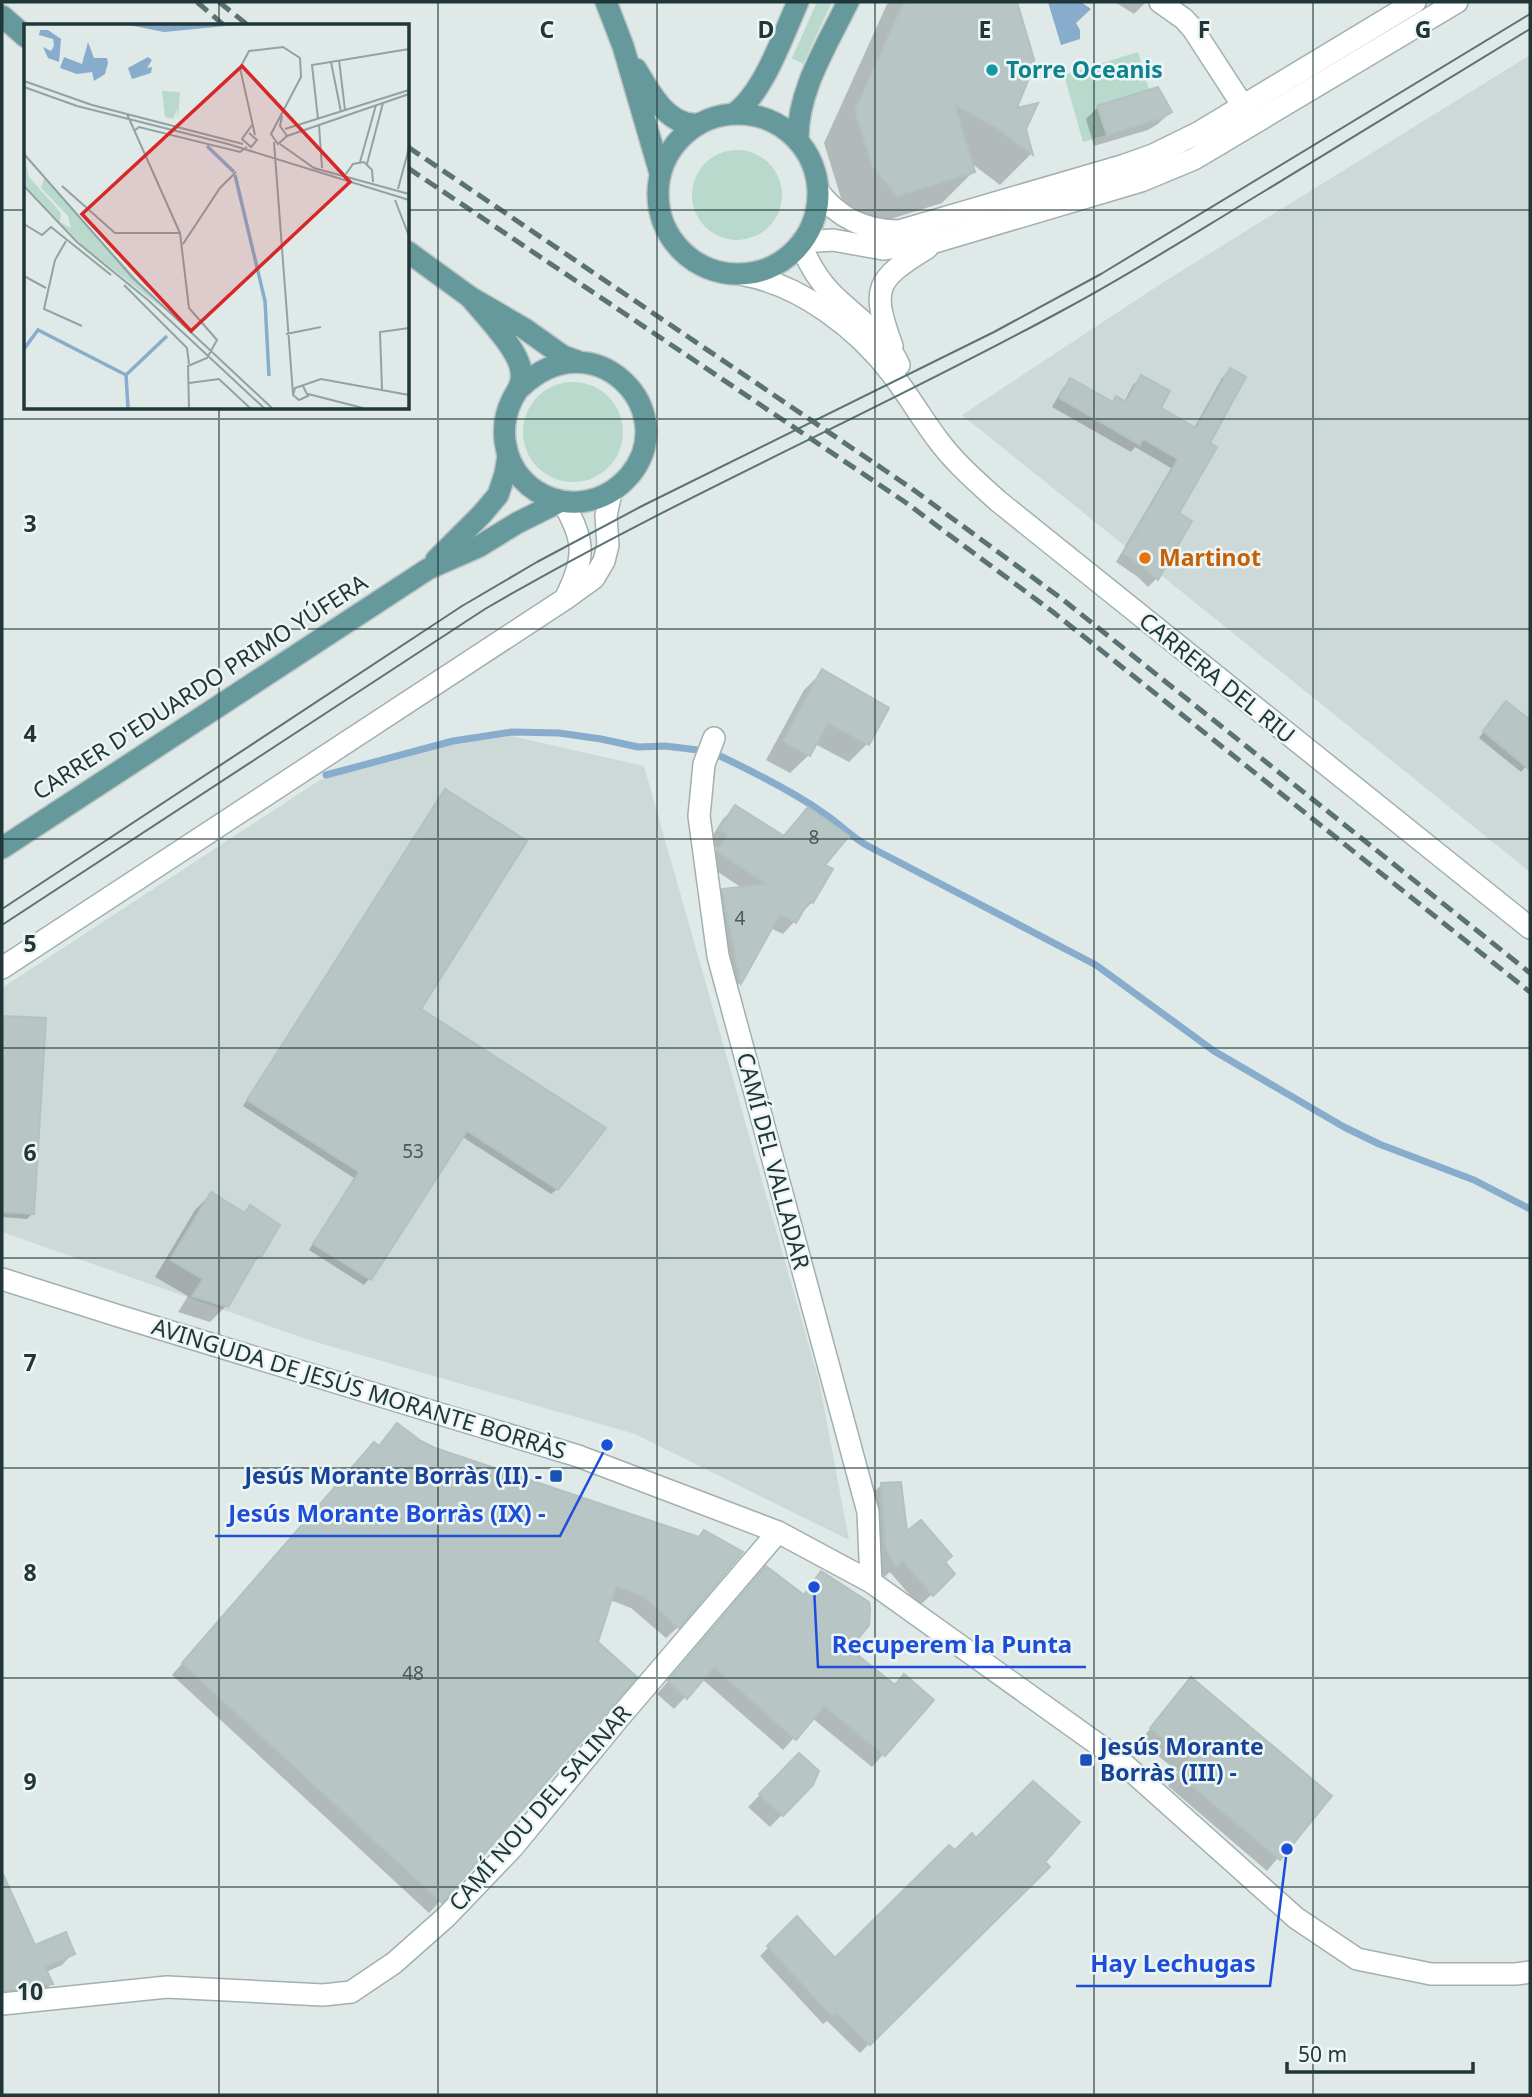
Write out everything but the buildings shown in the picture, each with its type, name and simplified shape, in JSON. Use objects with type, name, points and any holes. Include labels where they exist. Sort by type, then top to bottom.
[{"type":"main road","points":[[606,2],[623,46],[660,173]]},
{"type":"main road","points":[[735,113],[745,106],[755,91],[798,2]]},
{"type":"main road","points":[[798,140],[802,102],[848,2]]},
{"type":"main road","points":[[2,16],[24,35]]},
{"type":"main road","points":[[623,46],[644,82],[666,110],[687,125],[698,124]]},
{"type":"main road","points":[[735,113],[778,124],[798,140],[812,161],[818,191],[816,212],[802,244],[791,255],[769,269],[744,275],[719,273],[696,264],[674,245],[661,221],[657,193],[664,161],[676,142],[710,118],[735,113]]},
{"type":"main road","points":[[410,253],[470,297],[563,355],[608,370],[622,379],[633,391],[645,422],[641,455],[625,481],[597,499],[582,502],[562,501],[542,495],[531,488],[514,468],[508,456],[505,438],[505,420],[511,402],[521,387],[545,368],[577,361]]},
{"type":"main road","points":[[470,297],[518,360],[521,387]]},
{"type":"main road","name":"CARRER D'EDUARDO PRIMO YÚFERA","points":[[428,569],[498,495],[508,456]]},
{"type":"main road","name":"CARRER D'EDUARDO PRIMO YÚFERA","points":[[2,848],[428,569],[478,547],[562,501]]},
{"type":"street","points":[[1160,2],[1193,29],[1243,106]]},
{"type":"street","points":[[818,191],[825,201],[851,220],[876,230],[899,231],[1112,169],[1181,142],[1415,2]]},
{"type":"street","points":[[802,244],[832,240],[883,249],[935,242],[1083,200],[1168,171],[1219,144],[1457,2]]},
{"type":"street","points":[[895,355],[880,310],[884,282],[904,262],[935,242]]},
{"type":"street","name":"CARRERA DEL RIU","points":[[802,244],[811,267],[821,281],[869,326],[895,355],[919,412]]},
{"type":"street","name":"CARRERA DEL RIU","points":[[744,275],[764,278],[782,285],[838,321],[877,356],[947,452],[998,501],[1530,928]]},
{"type":"street","points":[[2,968],[594,578],[604,561],[608,544],[606,516],[611,492]]},
{"type":"street","points":[[562,501],[579,532],[581,546],[577,576],[565,599]]},
{"type":"street","name":"CAMÍ DEL VALLADAR","points":[[714,738],[704,764],[699,816],[718,956],[868,1512],[872,1582]]},
{"type":"street","name":"AVINGUDA DE JESÚS MORANTE BORRÀS","points":[[2,1279],[578,1456],[778,1532],[872,1582],[1117,1758],[1296,1918],[1357,1959],[1431,1974],[1530,1972]]},
{"type":"street","name":"CAMÍ NOU DEL SALINAR","points":[[2,2004],[167,1987],[323,1995],[351,1992],[394,1963],[446,1917],[513,1847],[778,1532]]},
{"type":"shaded area","points":[[1530,55],[1530,872],[962,415],[1162,283]]},
{"type":"shaded area","points":[[498,733],[644,766],[819,1381],[849,1540],[635,1434],[309,1340],[2,1232],[2,988],[320,780]]},
{"type":"green space","points":[[817,2],[832,2],[803,64],[792,58]]},
{"type":"green space","points":[[1138,52],[1149,90],[1098,106],[1106,135],[1083,142],[1064,75]]},
{"type":"green space","points":[[737,150],[754,153],[769,163],[779,178],[782,195],[779,212],[769,227],[754,237],[737,240],[720,237],[705,227],[695,212],[692,195],[695,178],[705,163],[720,153]]},
{"type":"green space","points":[[573,382],[592,386],[609,396],[619,413],[623,432],[619,451],[609,468],[592,478],[573,482],[554,478],[537,468],[527,451],[523,432],[527,413],[537,396],[554,386]]},
{"type":"water","points":[[1048,2],[1081,2],[1091,9],[1076,23],[1080,30],[1080,39],[1061,45]]},
{"type":"waterway","points":[[326,775],[453,741],[512,732],[559,733],[638,747],[665,746],[698,750]]},
{"type":"waterway","points":[[720,756],[800,798],[868,846],[1096,965],[1214,1051],[1344,1127],[1379,1144],[1474,1180],[1530,1209]]},
{"type":"tram line","points":[[2,909],[462,606],[537,562],[642,506],[994,332],[1101,274],[1530,14]]},
{"type":"tram line","points":[[2,925],[485,609],[628,530],[995,347],[1092,294],[1530,29]]},
{"type":"railway","points":[[197,2],[223,24]]},
{"type":"railway","points":[[219,2],[246,24]]},
{"type":"railway","points":[[410,148],[911,488],[1062,599],[1530,973]]},
{"type":"railway","points":[[410,169],[905,502],[1053,612],[1530,992]]},
{"type":"place","name":"Torre Oceanis","points":[[992,70]]},
{"type":"place","name":"Martinot","points":[[1145,558]]},
{"type":"place","name":"Jesús Morante Borràs (IX) -","points":[[607,1445]]},
{"type":"place","name":"Jesús Morante Borràs (II) -","points":[[556,1476]]},
{"type":"place","name":"Recuperem la Punta","points":[[814,1587]]},
{"type":"place","name":"Jesús Morante Borràs (III) -","points":[[1086,1760]]},
{"type":"place","name":"Hay Lechugas","points":[[1287,1849]]}]
